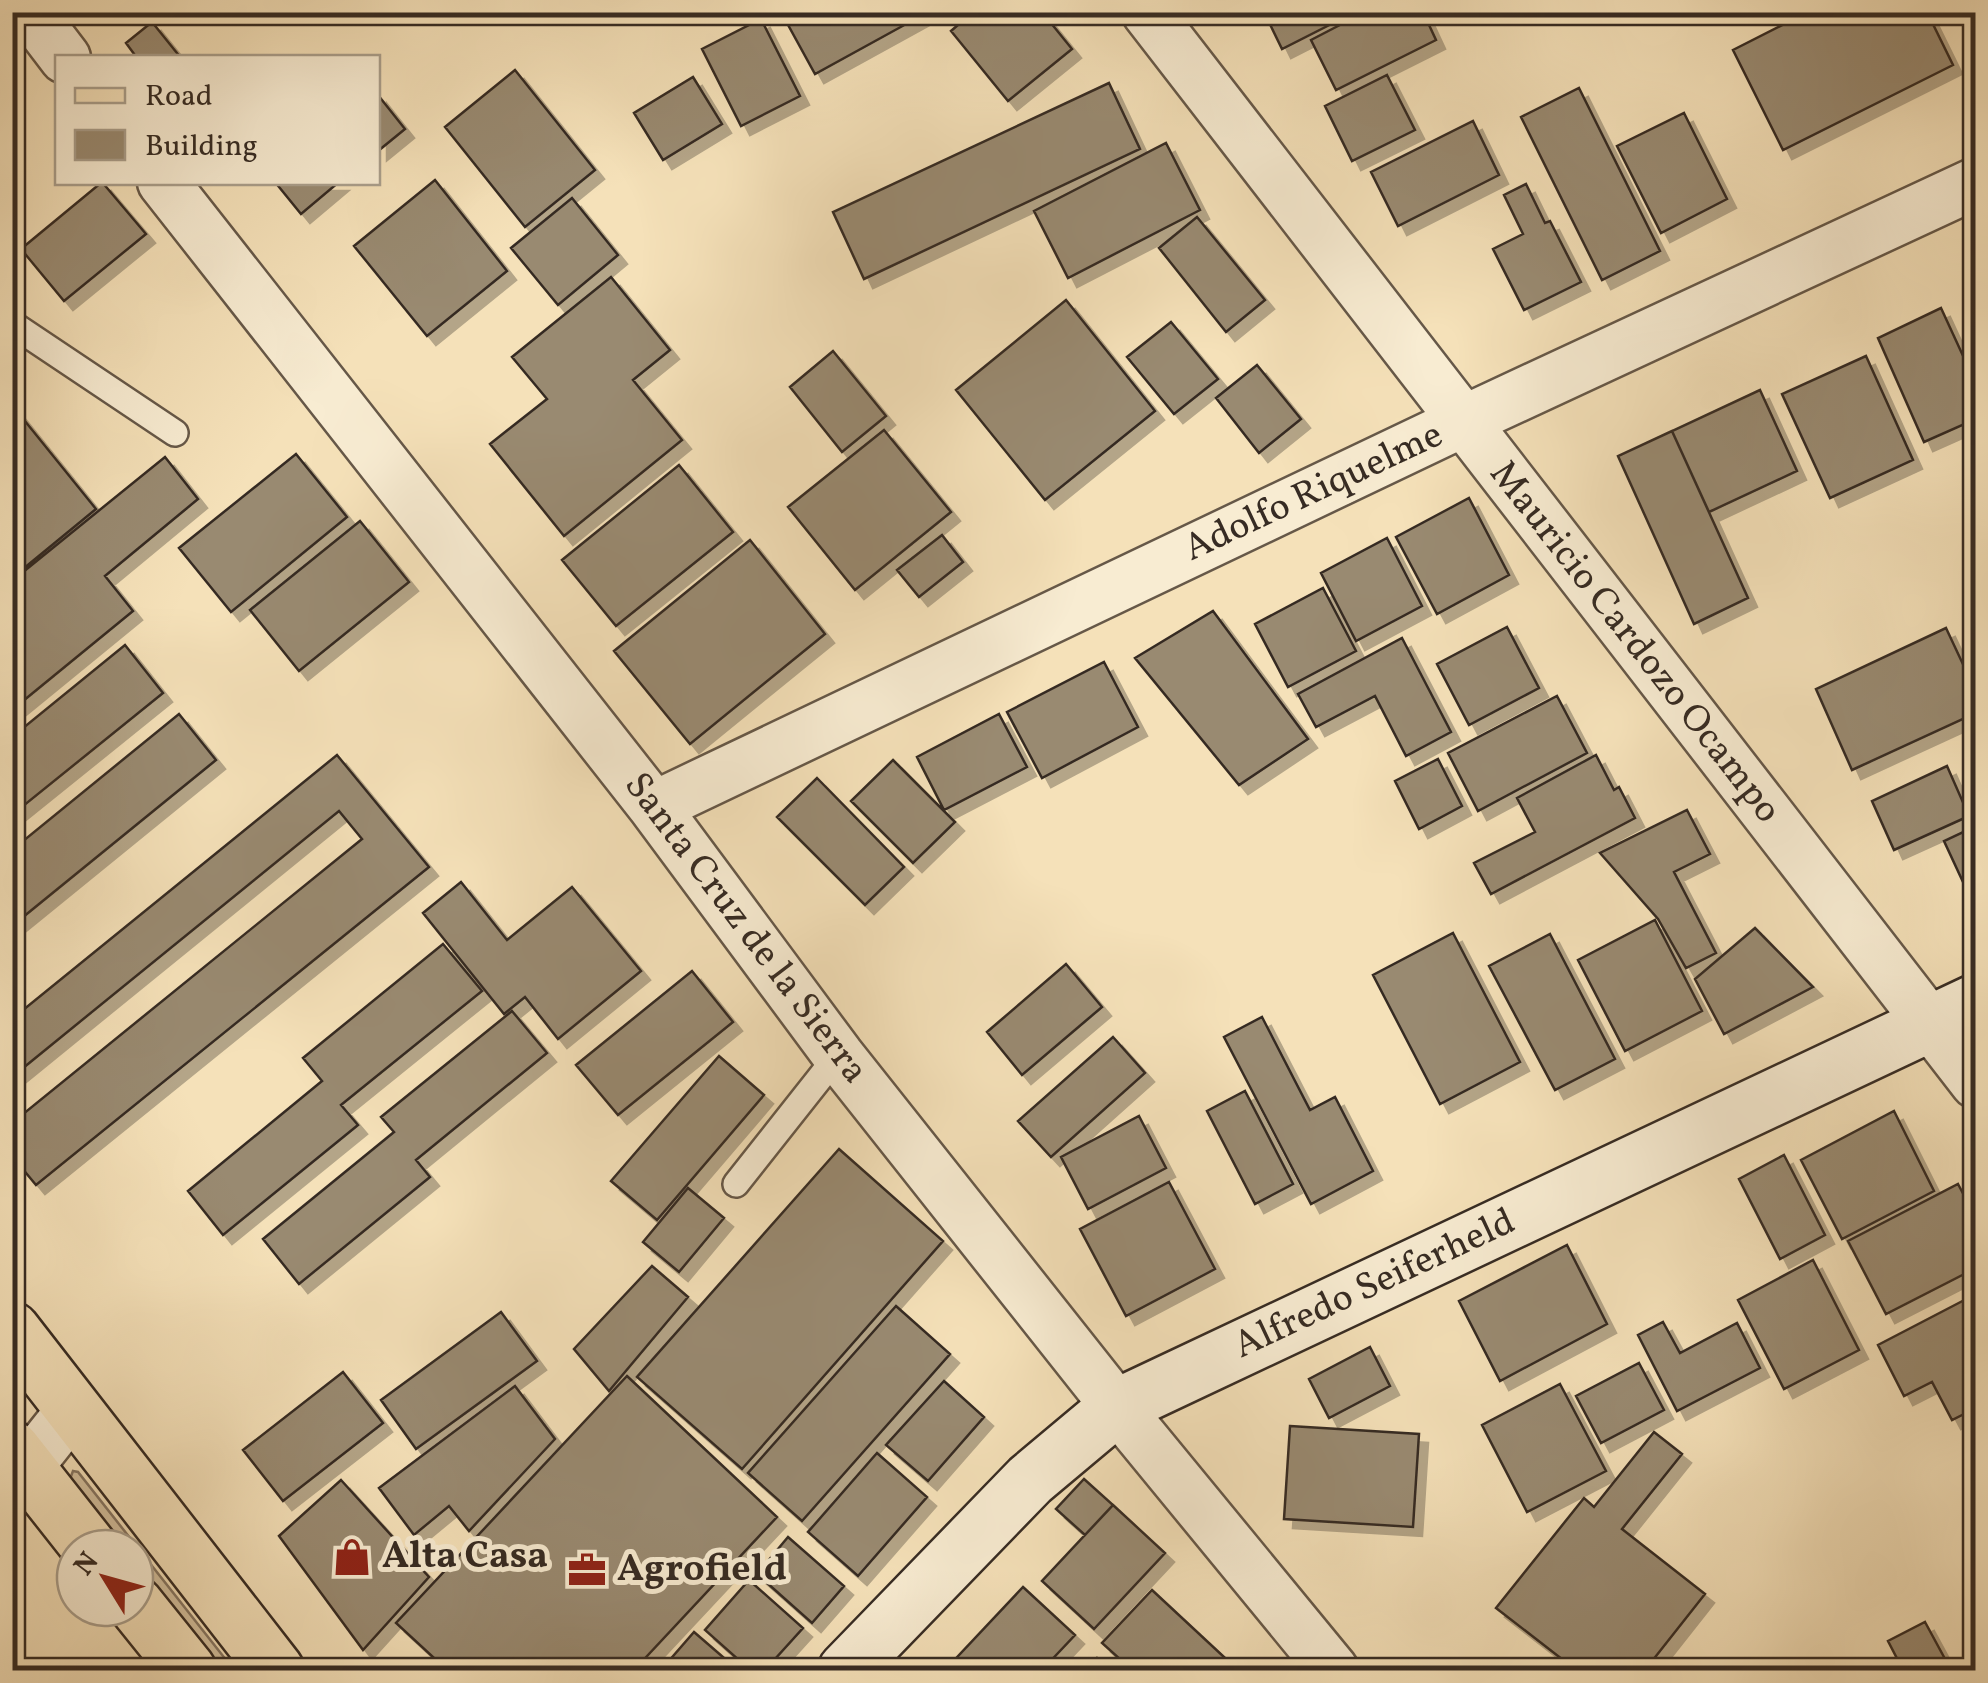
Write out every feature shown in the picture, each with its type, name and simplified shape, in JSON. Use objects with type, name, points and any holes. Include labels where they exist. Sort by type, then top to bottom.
[{"type":"main road","points":[[12,1330],[276,1670]]},
{"type":"main road","points":[[17,1468],[72,1528]]},
{"type":"main road","points":[[154,1628],[188,1670]]},
{"type":"street","points":[[30,12],[63,55]]},
{"type":"street","name":"Mauricio Cardozo Ocampo","points":[[1147,12],[1464,421],[1952,1013],[1976,1083]]},
{"type":"street","name":"Adolfo Riquelme","points":[[654,807],[1464,421],[1976,184]]},
{"type":"street","name":"Santa Cruz de la Sierra","points":[[165,185],[654,807],[838,1056],[1333,1670]]},
{"type":"street","name":"Alfredo Seiferheld","points":[[846,1670],[1030,1480],[1118,1407],[1952,1013]]},
{"type":"street","points":[[17,1468],[73,1409]]},
{"type":"lane","points":[[12,324],[175,433]]},
{"type":"lane","points":[[736,1184],[838,1056]]},
{"type":"shaded area","points":[[73,1471],[78,1472],[122,1528],[109,1528],[70,1479]]},
{"type":"shaded area","points":[[155,1570],[234,1670],[221,1670],[155,1586]]},
{"type":"building","points":[[781,12],[928,12],[815,74]]},
{"type":"building","points":[[973,12],[1042,12],[1072,49],[1008,101],[951,31]]},
{"type":"building","points":[[1264,12],[1355,12],[1282,49]]},
{"type":"building","points":[[1365,12],[1423,12],[1436,40],[1336,90],[1311,40]]},
{"type":"building","points":[[1808,12],[1927,12],[1953,65],[1783,150],[1733,50]]},
{"type":"building","points":[[761,19],[800,96],[741,126],[702,49]]},
{"type":"building","points":[[152,22],[179,55],[135,55],[126,43]]},
{"type":"building","points":[[515,70],[595,170],[525,227],[445,127]]},
{"type":"building","points":[[1387,75],[1415,130],[1352,161],[1325,106]]},
{"type":"building","points":[[693,77],[722,124],[663,160],[634,113]]},
{"type":"building","points":[[1109,83],[1140,149],[864,279],[833,212]]},
{"type":"building","points":[[1579,88],[1660,251],[1602,280],[1521,117]]},
{"type":"building","points":[[380,98],[405,129],[380,149]]},
{"type":"building","points":[[1684,113],[1727,199],[1661,233],[1617,146]]},
{"type":"building","points":[[1473,121],[1499,175],[1398,226],[1371,172]]},
{"type":"building","points":[[1166,143],[1200,210],[1068,278],[1034,211]]},
{"type":"building","points":[[435,180],[507,271],[427,336],[354,246]]},
{"type":"building","points":[[1526,184],[1581,282],[1524,310],[1493,249],[1523,234],[1504,195]]},
{"type":"building","points":[[98,185],[105,185],[146,234],[64,301],[21,249]]},
{"type":"building","points":[[277,185],[335,185],[301,214]]},
{"type":"building","points":[[572,198],[618,255],[558,305],[511,248]]},
{"type":"building","points":[[1197,217],[1265,300],[1226,332],[1159,248]]},
{"type":"building","points":[[611,277],[670,350],[633,380],[682,440],[564,536],[490,444],[547,399],[512,357]]},
{"type":"building","points":[[1066,300],[1155,411],[1045,500],[956,390]]},
{"type":"building","points":[[1941,308],[1976,384],[1976,419],[1924,442],[1878,338]]},
{"type":"building","points":[[1171,322],[1218,379],[1174,414],[1127,357]]},
{"type":"building","points":[[833,351],[886,416],[842,452],[790,387]]},
{"type":"building","points":[[1866,356],[1913,460],[1830,498],[1782,394]]},
{"type":"building","points":[[1257,365],[1301,419],[1259,453],[1216,398]]},
{"type":"building","points":[[1760,390],[1797,471],[1709,512],[1672,431]]},
{"type":"building","points":[[12,405],[96,509],[12,578]]},
{"type":"building","points":[[884,430],[951,512],[855,590],[788,507]]},
{"type":"building","points":[[1672,431],[1748,598],[1694,624],[1618,456]]},
{"type":"building","points":[[296,454],[347,517],[231,612],[179,548]]},
{"type":"building","points":[[165,457],[198,499],[105,576],[133,611],[12,710],[12,581]]},
{"type":"building","points":[[679,465],[733,532],[616,626],[562,560]]},
{"type":"building","points":[[1469,498],[1509,575],[1437,614],[1396,537]]},
{"type":"building","points":[[360,521],[409,582],[299,671],[250,610]]},
{"type":"building","points":[[942,535],[963,562],[919,597],[897,570]]},
{"type":"building","points":[[1387,538],[1422,606],[1356,641],[1321,573]]},
{"type":"building","points":[[750,540],[825,634],[690,744],[614,651]]},
{"type":"building","points":[[1323,588],[1356,651],[1288,687],[1255,624]]},
{"type":"building","points":[[1213,611],[1308,739],[1239,785],[1135,658]]},
{"type":"building","points":[[1507,627],[1539,688],[1469,725],[1437,664]]},
{"type":"building","points":[[1946,628],[1976,692],[1976,713],[1852,770],[1816,689]]},
{"type":"building","points":[[1402,638],[1451,732],[1406,756],[1375,696],[1316,727],[1298,694]]},
{"type":"building","points":[[125,645],[163,693],[12,815],[12,737]]},
{"type":"building","points":[[1104,662],[1138,727],[1042,778],[1007,712]]},
{"type":"building","points":[[1557,696],[1587,753],[1478,811],[1448,753]]},
{"type":"building","points":[[179,714],[216,760],[12,926],[12,850]]},
{"type":"building","points":[[999,714],[1027,767],[944,810],[917,757]]},
{"type":"building","points":[[337,755],[429,867],[36,1185],[12,1156],[12,1123],[362,839],[339,811],[12,1077],[12,1019]]},
{"type":"building","points":[[1596,755],[1614,790],[1619,787],[1635,818],[1491,894],[1474,863],[1535,832],[1517,798]]},
{"type":"building","points":[[1438,759],[1462,806],[1419,829],[1395,781]]},
{"type":"building","points":[[893,760],[955,822],[913,863],[851,801]]},
{"type":"building","points":[[1947,766],[1969,816],[1894,850],[1872,801]]},
{"type":"building","points":[[817,778],[904,867],[865,905],[777,817]]},
{"type":"building","points":[[1687,810],[1710,854],[1674,872],[1716,953],[1686,968],[1658,919],[1600,853]]},
{"type":"building","points":[[1976,826],[1976,910],[1944,841]]},
{"type":"building","points":[[461,882],[507,940],[572,887],[641,971],[558,1039],[525,997],[504,1014],[423,913]]},
{"type":"building","points":[[1655,920],[1702,1011],[1625,1051],[1578,960]]},
{"type":"building","points":[[1755,928],[1813,987],[1724,1034],[1695,979]]},
{"type":"building","points":[[1453,933],[1520,1062],[1440,1104],[1373,975]]},
{"type":"building","points":[[1550,934],[1615,1059],[1555,1090],[1489,966]]},
{"type":"building","points":[[443,944],[482,991],[341,1105],[358,1125],[223,1235],[188,1191],[322,1081],[303,1058]]},
{"type":"building","points":[[1066,964],[1102,1007],[1022,1075],[987,1032]]},
{"type":"building","points":[[692,971],[733,1022],[618,1115],[576,1065]]},
{"type":"building","points":[[512,1011],[547,1053],[416,1160],[430,1177],[299,1284],[263,1239],[394,1132],[381,1117]]},
{"type":"building","points":[[1262,1017],[1310,1110],[1335,1097],[1373,1171],[1311,1204],[1224,1037]]},
{"type":"building","points":[[1113,1037],[1145,1073],[1051,1157],[1018,1121]]},
{"type":"building","points":[[719,1056],[764,1095],[657,1220],[611,1181]]},
{"type":"building","points":[[1245,1091],[1293,1184],[1255,1204],[1207,1111]]},
{"type":"building","points":[[1894,1111],[1934,1191],[1842,1239],[1801,1160]]},
{"type":"building","points":[[1139,1116],[1166,1168],[1088,1209],[1061,1157]]},
{"type":"building","points":[[839,1149],[943,1241],[742,1469],[637,1377]]},
{"type":"building","points":[[1784,1155],[1825,1235],[1780,1259],[1739,1179]]},
{"type":"building","points":[[1169,1182],[1215,1269],[1126,1316],[1080,1229]]},
{"type":"building","points":[[1958,1184],[1976,1218],[1976,1268],[1886,1314],[1848,1241]]},
{"type":"building","points":[[688,1188],[724,1218],[679,1272],[643,1242]]},
{"type":"building","points":[[1567,1245],[1607,1324],[1500,1381],[1459,1301]]},
{"type":"building","points":[[1813,1260],[1859,1350],[1784,1389],[1738,1300]]},
{"type":"building","points":[[652,1266],[688,1297],[609,1391],[574,1349]]},
{"type":"building","points":[[1976,1294],[1976,1408],[1952,1420],[1932,1382],[1904,1396],[1878,1345]]},
{"type":"building","points":[[896,1306],[950,1354],[802,1521],[748,1473]]},
{"type":"building","points":[[501,1312],[537,1361],[416,1449],[381,1400]]},
{"type":"building","points":[[1663,1322],[1680,1353],[1737,1323],[1760,1368],[1677,1411],[1638,1335]]},
{"type":"building","points":[[1370,1347],[1390,1386],[1329,1418],[1309,1379]]},
{"type":"building","points":[[1639,1363],[1664,1410],[1601,1443],[1576,1396]]},
{"type":"building","points":[[343,1372],[383,1423],[283,1501],[243,1450]]},
{"type":"building","name":"Agrofield","points":[[627,1376],[777,1517],[634,1670],[447,1670],[396,1623]]},
{"type":"building","points":[[944,1381],[984,1417],[928,1481],[886,1445]]},
{"type":"building","points":[[1560,1384],[1606,1471],[1527,1512],[1482,1425]]},
{"type":"building","points":[[515,1386],[555,1439],[469,1531],[449,1506],[414,1535],[379,1488]]},
{"type":"building","points":[[1290,1426],[1419,1434],[1413,1527],[1284,1519]]},
{"type":"building","points":[[1654,1432],[1682,1454],[1622,1529],[1705,1594],[1645,1670],[1576,1670],[1496,1608],[1584,1498],[1594,1507]]},
{"type":"building","points":[[877,1453],[927,1497],[858,1576],[808,1532]]},
{"type":"building","points":[[1084,1479],[1113,1505],[1085,1535],[1056,1509]]},
{"type":"building","name":"Alta Casa","points":[[341,1480],[429,1577],[363,1650],[279,1536]]},
{"type":"building","points":[[1113,1505],[1165,1553],[1094,1629],[1042,1581]]},
{"type":"building","points":[[788,1537],[844,1586],[812,1623],[757,1574]]},
{"type":"building","points":[[749,1580],[803,1628],[765,1670],[750,1670],[705,1630]]},
{"type":"building","points":[[1023,1587],[1075,1635],[1042,1670],[945,1670]]},
{"type":"building","points":[[1152,1590],[1238,1670],[1132,1670],[1102,1643]]},
{"type":"building","points":[[1925,1622],[1951,1670],[1903,1670],[1888,1641]]},
{"type":"building","points":[[694,1632],[738,1670],[661,1670]]},
{"type":"building","points":[[1097,1658],[1111,1670],[1086,1670]]},
{"type":"place","name":"Alta Casa","points":[[352,1557]]},
{"type":"place","name":"Agrofield","points":[[587,1570]]}]
